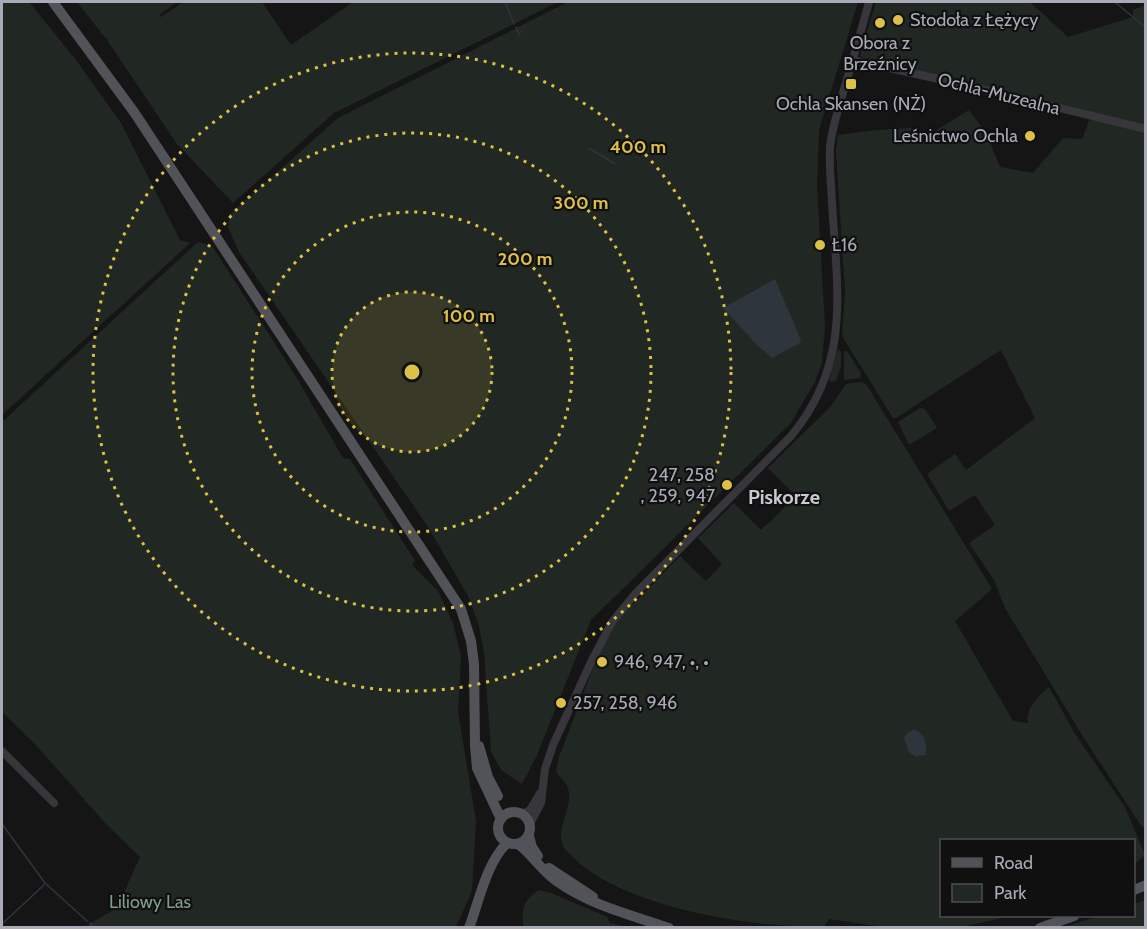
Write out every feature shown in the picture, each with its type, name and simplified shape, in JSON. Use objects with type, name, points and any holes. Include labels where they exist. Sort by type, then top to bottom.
[{"type":"main road","points":[[53,2],[134,112],[461,609],[471,641],[474,664],[475,732],[488,777],[504,816]]},
{"type":"main road","points":[[504,816],[522,813],[530,824],[528,836],[534,851],[550,868],[604,904]]},
{"type":"main road","points":[[504,816],[498,827],[508,841],[555,881],[591,902],[604,904],[669,927]]},
{"type":"main road","points":[[469,927],[491,866],[493,852],[508,841],[528,836]]},
{"type":"main road","points":[[1040,927],[1068,917]]},
{"type":"street","points":[[530,824],[541,803],[547,763],[553,745],[612,622],[636,593],[791,436],[810,411],[822,389],[837,331],[830,148],[833,129],[869,2]]},
{"type":"street","name":"Ochla-Muzealna","points":[[853,60],[1146,129]]},
{"type":"street","points":[[2,750],[54,803]]},
{"type":"street","points":[[522,813],[530,810],[541,792]]},
{"type":"green space","points":[[2,2],[29,2],[76,60],[121,123],[180,240],[190,243],[2,415]]},
{"type":"green space","points":[[77,2],[177,2],[159,15],[161,17],[183,2],[262,2],[291,45],[353,2],[558,2],[334,113],[233,203],[177,144],[107,40]]},
{"type":"green space","points":[[568,2],[858,2],[819,130],[817,185],[825,326],[822,362],[815,382],[790,424],[591,620],[537,755],[522,784],[501,770],[491,751],[484,653],[479,626],[468,596],[428,527],[239,252],[228,227],[230,214],[338,118]]},
{"type":"green space","points":[[876,2],[1030,2],[1068,37],[1133,17],[1133,10],[1145,5],[1145,828],[1140,824],[1082,735],[1005,608],[994,580],[969,543],[995,525],[975,495],[949,511],[927,474],[955,454],[966,470],[1035,418],[1001,350],[893,418],[842,336],[845,293],[836,151],[838,135],[912,128],[927,136],[969,110],[986,133],[1000,167],[1033,173],[1063,138],[1082,139],[1090,118],[1026,96],[862,57],[860,55]]},
{"type":"green space","name":"Liliowy Las","points":[[198,242],[212,246],[295,375],[343,458],[350,459],[415,561],[412,565],[438,591],[453,623],[461,656],[458,712],[476,821],[472,891],[456,927],[84,927],[117,908],[140,857],[106,824],[34,743],[2,712],[2,422]]},
{"type":"green space","points":[[839,349],[841,366],[836,381],[830,382],[829,378]]},
{"type":"green space","points":[[844,351],[847,351],[861,373],[860,378],[844,380]]},
{"type":"green space","points":[[860,382],[866,384],[992,589],[955,621],[1013,721],[1028,723],[1031,707],[1049,687],[1075,734],[1125,807],[1145,855],[1135,863],[1135,839],[940,839],[940,917],[1007,917],[961,927],[891,928],[829,919],[824,927],[762,924],[727,919],[657,902],[624,890],[596,875],[564,848],[561,833],[569,794],[566,784],[556,772],[559,757],[607,631],[680,556],[706,581],[722,564],[698,538],[734,503],[761,530],[796,496],[768,468],[831,406],[846,384]]},
{"type":"green space","points":[[920,408],[925,409],[937,428],[909,445],[898,422]]},
{"type":"green space","points":[[539,890],[607,917],[610,923],[626,927],[524,927],[524,906]]},
{"type":"green space","points":[[1145,900],[1145,927],[1063,927],[1096,917],[1135,917],[1135,904]]},
{"type":"shaded area","points":[[775,279],[801,340],[800,343],[772,358],[723,308]]},
{"type":"shaded area","points":[[913,730],[920,733],[924,739],[925,755],[915,756],[909,752],[904,738]]},
{"type":"waterway","points":[[505,2],[514,24]]},
{"type":"waterway","points":[[1115,2],[1146,28]]},
{"type":"waterway","points":[[516,27],[520,36]]},
{"type":"waterway","points":[[589,148],[615,164]]},
{"type":"waterway","points":[[2,824],[45,883],[87,921]]},
{"type":"waterway","points":[[2,924],[45,884]]},
{"type":"waterway","points":[[90,923],[94,928]]},
{"type":"place","name":"Stodoła z Łężycy","points":[[898,20]]},
{"type":"place","name":"Obora z Brzeźnicy","points":[[880,23]]},
{"type":"place","name":"Ochla Skansen (NŻ)","points":[[851,84]]},
{"type":"place","name":"Leśnictwo Ochla","points":[[1030,136]]},
{"type":"place","name":"Ł16","points":[[820,245]]},
{"type":"place","name":"247, 258 , 259, 947","points":[[727,485]]},
{"type":"place","name":"946, 947, •, •","points":[[602,662]]},
{"type":"place","name":"257, 258, 946","points":[[561,703]]},
{"type":"district","name":"Piskorze","points":[[784,497]]}]
